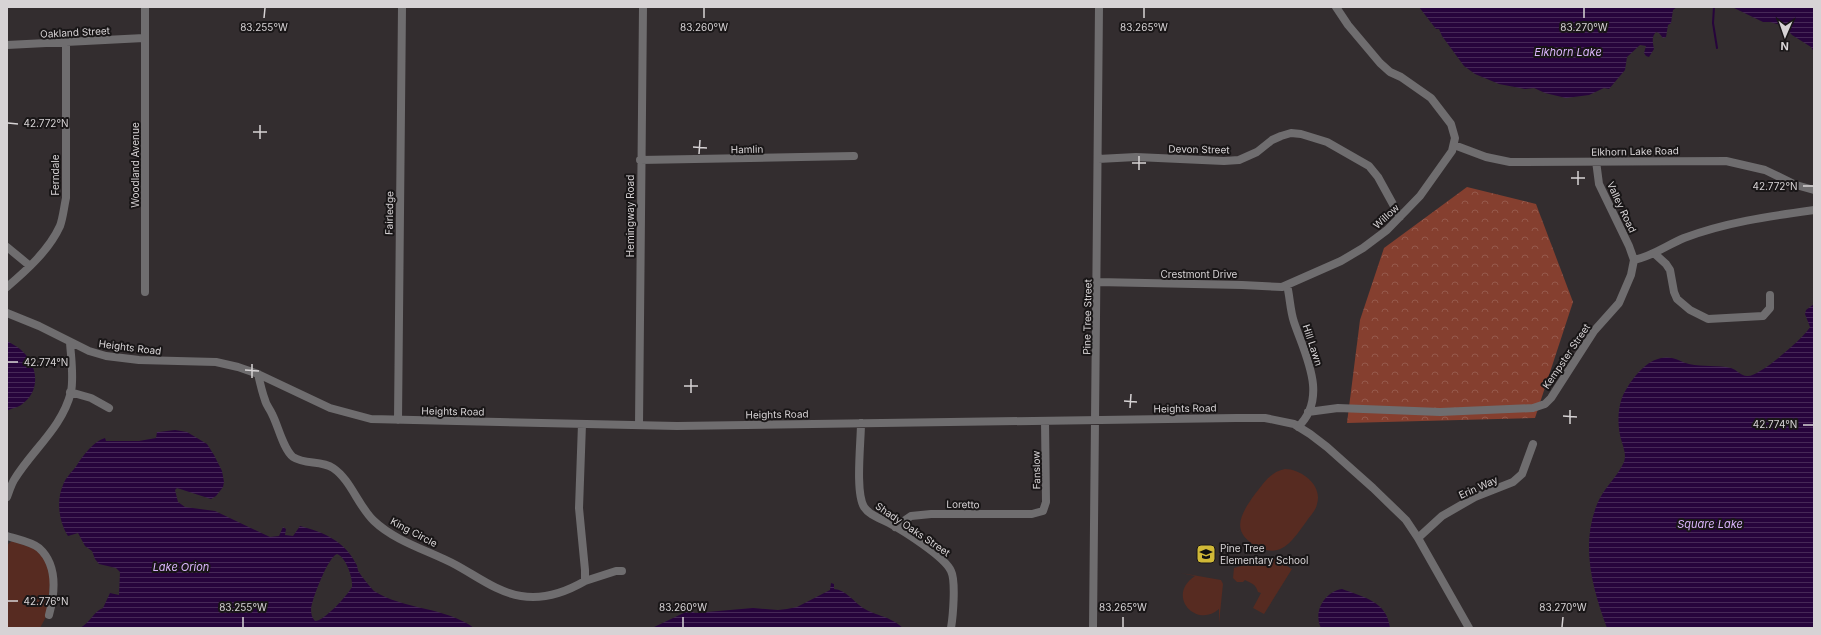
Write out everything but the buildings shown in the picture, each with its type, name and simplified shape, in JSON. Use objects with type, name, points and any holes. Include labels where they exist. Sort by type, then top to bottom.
[{"type":"street","name":"Woodland Avenue","points":[[145,7],[145,292]]},
{"type":"street","name":"Fairledge","points":[[398,420],[402,7]]},
{"type":"street","name":"Hemingway Road","points":[[639,426],[640,160],[643,7]]},
{"type":"street","name":"Pine Tree Street","points":[[1093,628],[1099,7]]},
{"type":"street","points":[[1336,7],[1348,25],[1390,72],[1412,84],[1431,98],[1451,124],[1456,138],[1454,145]]},
{"type":"street","name":"Oakland Street","points":[[7,45],[144,38]]},
{"type":"street","name":"Ferndale","points":[[7,287],[30,266],[52,240],[60,225],[66,198],[66,42]]},
{"type":"street","name":"Devon Street","points":[[1098,158],[1136,157],[1224,161],[1239,160],[1257,152],[1272,140],[1281,136],[1291,133],[1301,134],[1327,142],[1369,166],[1378,177],[1400,217]]},
{"type":"street","name":"Elkhorn Lake Road","points":[[1454,145],[1486,157],[1510,162],[1726,161],[1765,170],[1796,185],[1814,190]]},
{"type":"street","name":"Willow","points":[[1299,278],[1356,252],[1387,230],[1424,190],[1452,151],[1454,145]]},
{"type":"street","name":"Hamlin","points":[[640,160],[854,156]]},
{"type":"street","name":"Valley Road","points":[[1596,161],[1599,184],[1629,246],[1634,260]]},
{"type":"street","points":[[1634,260],[1655,254],[1684,238],[1761,218],[1814,210]]},
{"type":"street","points":[[7,247],[30,266]]},
{"type":"street","points":[[1655,254],[1670,270],[1674,292],[1677,299],[1683,306],[1708,319],[1763,316],[1770,308],[1770,295]]},
{"type":"street","name":"Kempster Street","points":[[1308,412],[1338,408],[1456,411],[1533,408],[1545,404],[1556,390],[1594,331],[1619,303],[1631,275],[1634,260]]},
{"type":"street","name":"Crestmont Drive","points":[[1097,282],[1242,284],[1282,287],[1299,278]]},
{"type":"street","name":"Hill Lawn","points":[[1287,285],[1294,320],[1307,354],[1312,375],[1313,387],[1308,412]]},
{"type":"street","name":"Heights Road","points":[[7,313],[40,326],[89,351],[106,356],[139,360],[216,362],[258,374],[330,408],[371,419],[639,426],[1265,418],[1279,420],[1298,426],[1327,447],[1392,505],[1406,520],[1418,538],[1469,628]]},
{"type":"street","points":[[7,497],[13,481],[55,426],[70,392],[72,374],[70,342]]},
{"type":"street","name":"King Circle","points":[[258,374],[265,402],[272,413],[285,446],[293,456],[306,462],[326,464],[335,469],[348,484],[358,501],[374,521],[392,533],[456,565],[499,590],[522,596],[549,596],[562,592],[585,581],[616,571],[622,571]]},
{"type":"street","points":[[70,392],[91,398],[109,408]]},
{"type":"street","points":[[1298,426],[1306,419],[1308,412]]},
{"type":"street","name":"Fanslow","points":[[1035,513],[1043,511],[1046,502],[1045,421]]},
{"type":"street","name":"Shady Oaks Street","points":[[861,423],[859,481],[864,506],[870,514],[895,527],[944,560],[952,572],[953,603],[951,628]]},
{"type":"street","points":[[582,424],[579,508],[585,581]]},
{"type":"street","name":"Erin Way","points":[[1418,538],[1442,516],[1475,497],[1513,482],[1522,474],[1533,444]]},
{"type":"street","name":"Loretto","points":[[895,527],[911,516],[932,514],[1035,513]]},
{"type":"street","points":[[7,536],[38,548],[51,563],[53,577],[52,600],[49,615]]},
{"type":"green space","points":[[1467,187],[1536,204],[1573,302],[1535,418],[1347,423],[1360,320],[1384,248]]},
{"type":"shaded area","points":[[1285,469],[1298,472],[1309,479],[1317,491],[1317,504],[1312,514],[1287,545],[1275,550],[1260,548],[1244,536],[1240,523],[1242,516],[1245,509],[1264,482],[1271,475]]},
{"type":"shaded area","points":[[12,541],[35,549],[42,554],[51,572],[47,615],[40,628],[7,628],[7,545]]},
{"type":"shaded area","points":[[1272,557],[1292,569],[1264,614],[1253,608],[1261,593],[1258,592],[1253,584],[1245,580],[1243,582],[1237,582],[1233,578],[1234,568],[1241,566],[1246,559],[1249,560]]},
{"type":"shaded area","points":[[1181,573],[1221,580],[1223,584],[1219,623],[1219,609],[1210,614],[1202,615],[1194,613],[1188,608],[1184,601],[1183,592],[1187,584],[1195,576]]},
{"type":"water","name":"Elkhorn Lake","points":[[1419,7],[1677,7],[1673,10],[1671,23],[1668,25],[1666,37],[1663,38],[1656,32],[1654,34],[1654,49],[1649,57],[1644,53],[1646,46],[1640,45],[1627,57],[1625,70],[1609,89],[1604,88],[1589,95],[1566,98],[1545,93],[1534,88],[1525,89],[1499,84],[1475,74],[1464,66],[1442,36],[1439,29],[1436,29]]},
{"type":"water","points":[[1732,7],[1814,7],[1814,52],[1811,47],[1792,35],[1784,26],[1770,22],[1763,22]]},
{"type":"water","name":"Square Lake","points":[[1814,304],[1814,628],[1607,628],[1597,597],[1590,565],[1590,533],[1598,502],[1624,461],[1625,454],[1620,435],[1619,417],[1620,405],[1627,388],[1635,376],[1645,366],[1658,359],[1665,358],[1694,365],[1731,368],[1745,376],[1753,375],[1761,371],[1790,348],[1806,332],[1810,327],[1805,314],[1806,310]]},
{"type":"water","points":[[7,341],[20,349],[31,362],[34,370],[35,385],[28,399],[19,406],[7,411]]},
{"type":"water","name":"Lake Orion","points":[[175,430],[187,432],[207,444],[222,471],[224,482],[223,487],[216,496],[211,499],[177,488],[175,490],[178,502],[185,507],[215,511],[270,537],[279,536],[283,527],[286,529],[285,535],[293,536],[300,526],[317,531],[340,543],[346,549],[357,565],[360,574],[374,591],[398,602],[451,616],[474,628],[80,628],[103,608],[110,593],[119,595],[120,572],[116,568],[99,564],[92,551],[85,546],[78,533],[68,536],[62,524],[59,504],[64,482],[93,445],[105,438],[106,441],[139,441],[156,438],[157,432]],"holes":[[[337,554],[348,568],[352,587],[329,613],[315,621],[313,619],[311,609],[317,588],[329,562]]]},
{"type":"water","points":[[831,583],[834,584],[834,589],[846,594],[863,608],[888,618],[903,628],[652,628],[690,610],[695,613],[753,608],[778,610],[797,607],[830,590]]},
{"type":"water","points":[[1342,589],[1373,601],[1384,612],[1388,619],[1390,628],[1321,628],[1318,616],[1319,609],[1325,598]]},
{"type":"waterway","points":[[1714,7],[1713,23],[1717,48]]},
{"type":"place","name":"Pine Tree Elementary School","points":[[1206,554]]}]
